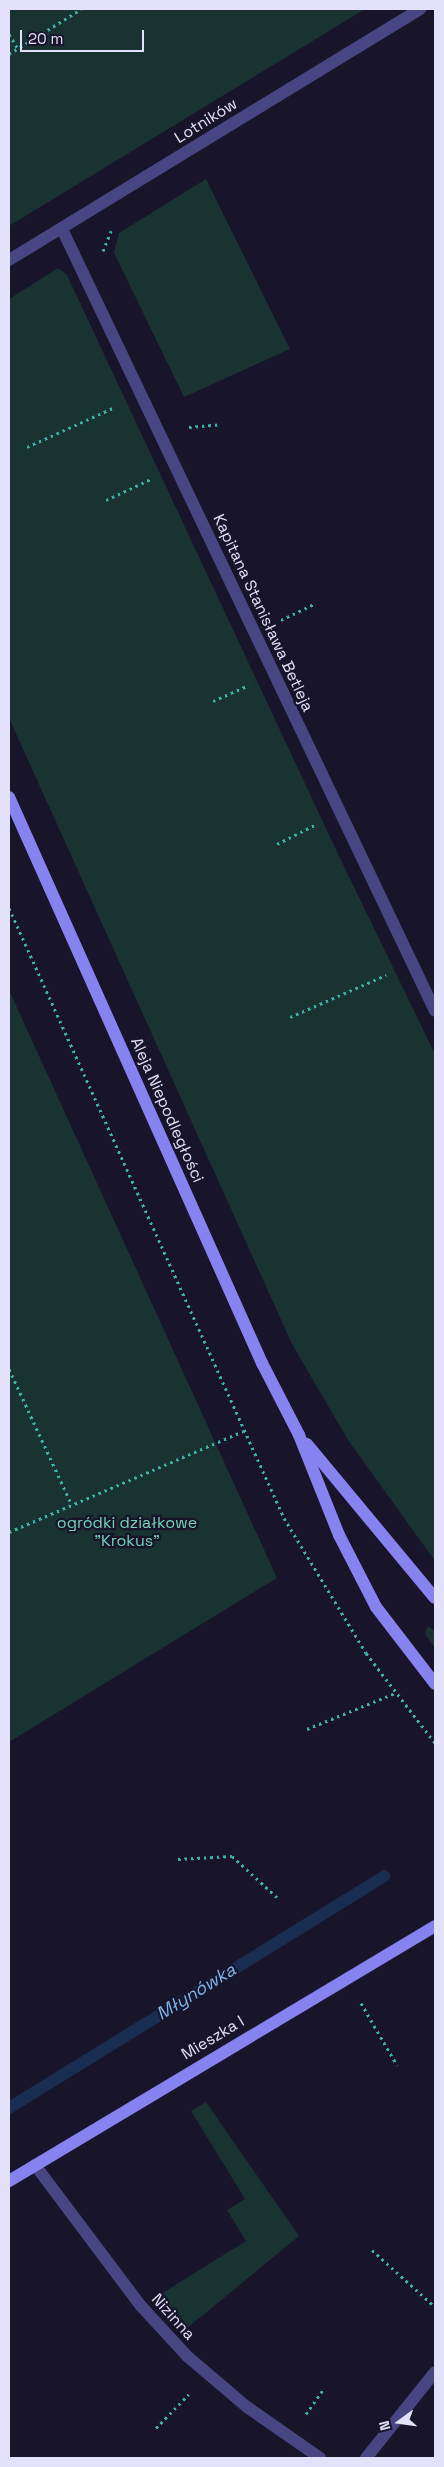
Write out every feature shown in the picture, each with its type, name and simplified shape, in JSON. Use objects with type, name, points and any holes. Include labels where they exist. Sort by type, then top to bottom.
[{"type":"street","name":"Lotników","points":[[9,260],[420,9]]},
{"type":"street","name":"Kapitana Stanisława Betleja","points":[[62,229],[435,1011]]},
{"type":"street","name":"Aleja Niepodległości","points":[[9,797],[262,1363],[300,1435],[339,1536],[376,1607],[435,1684]]},
{"type":"street","name":"Aleja Niepodległości","points":[[300,1435],[435,1598]]},
{"type":"street","name":"Mieszka I","points":[[9,2181],[435,1926]]},
{"type":"street","name":"Nizinna","points":[[35,2165],[141,2306],[187,2356],[247,2407],[320,2458]]},
{"type":"street","points":[[366,2458],[435,2372]]},
{"type":"path","points":[[9,54],[81,9]]},
{"type":"path","points":[[9,34],[18,49]]},
{"type":"path","points":[[101,257],[114,224]]},
{"type":"path","points":[[27,447],[141,394]]},
{"type":"path","points":[[185,428],[220,424]]},
{"type":"path","points":[[106,500],[177,468]]},
{"type":"path","points":[[277,622],[314,604]]},
{"type":"path","points":[[213,701],[274,674]]},
{"type":"path","points":[[277,844],[341,813]]},
{"type":"path","points":[[9,908],[243,1431],[284,1518],[361,1646],[435,1743]]},
{"type":"path","points":[[290,1017],[413,964]]},
{"type":"path","points":[[9,1369],[71,1503]]},
{"type":"path","points":[[9,1532],[71,1503],[243,1431]]},
{"type":"path","points":[[307,1729],[395,1693]]},
{"type":"path","points":[[178,1859],[232,1856],[279,1899]]},
{"type":"path","points":[[360,2002],[397,2065]]},
{"type":"path","points":[[372,2250],[435,2307]]},
{"type":"path","points":[[156,2428],[192,2391]]},
{"type":"green space","points":[[9,9],[365,9],[9,226]]},
{"type":"green space","points":[[206,179],[290,349],[184,397],[114,253],[119,233]]},
{"type":"green space","points":[[58,268],[67,275],[338,854],[435,1054],[435,1561],[348,1440],[292,1344],[9,718],[9,299]]},
{"type":"green space","name":"ogródki działkowe \"Krokus\"","points":[[9,990],[277,1578],[9,1742]]},
{"type":"green space","points":[[428,1626],[435,1631],[435,1648],[425,1634]]},
{"type":"green space","points":[[206,2102],[299,2236],[186,2329],[156,2297],[246,2241],[227,2210],[245,2199],[191,2111]]},
{"type":"waterway","name":"Młynówka","points":[[9,2108],[384,1876]]}]
